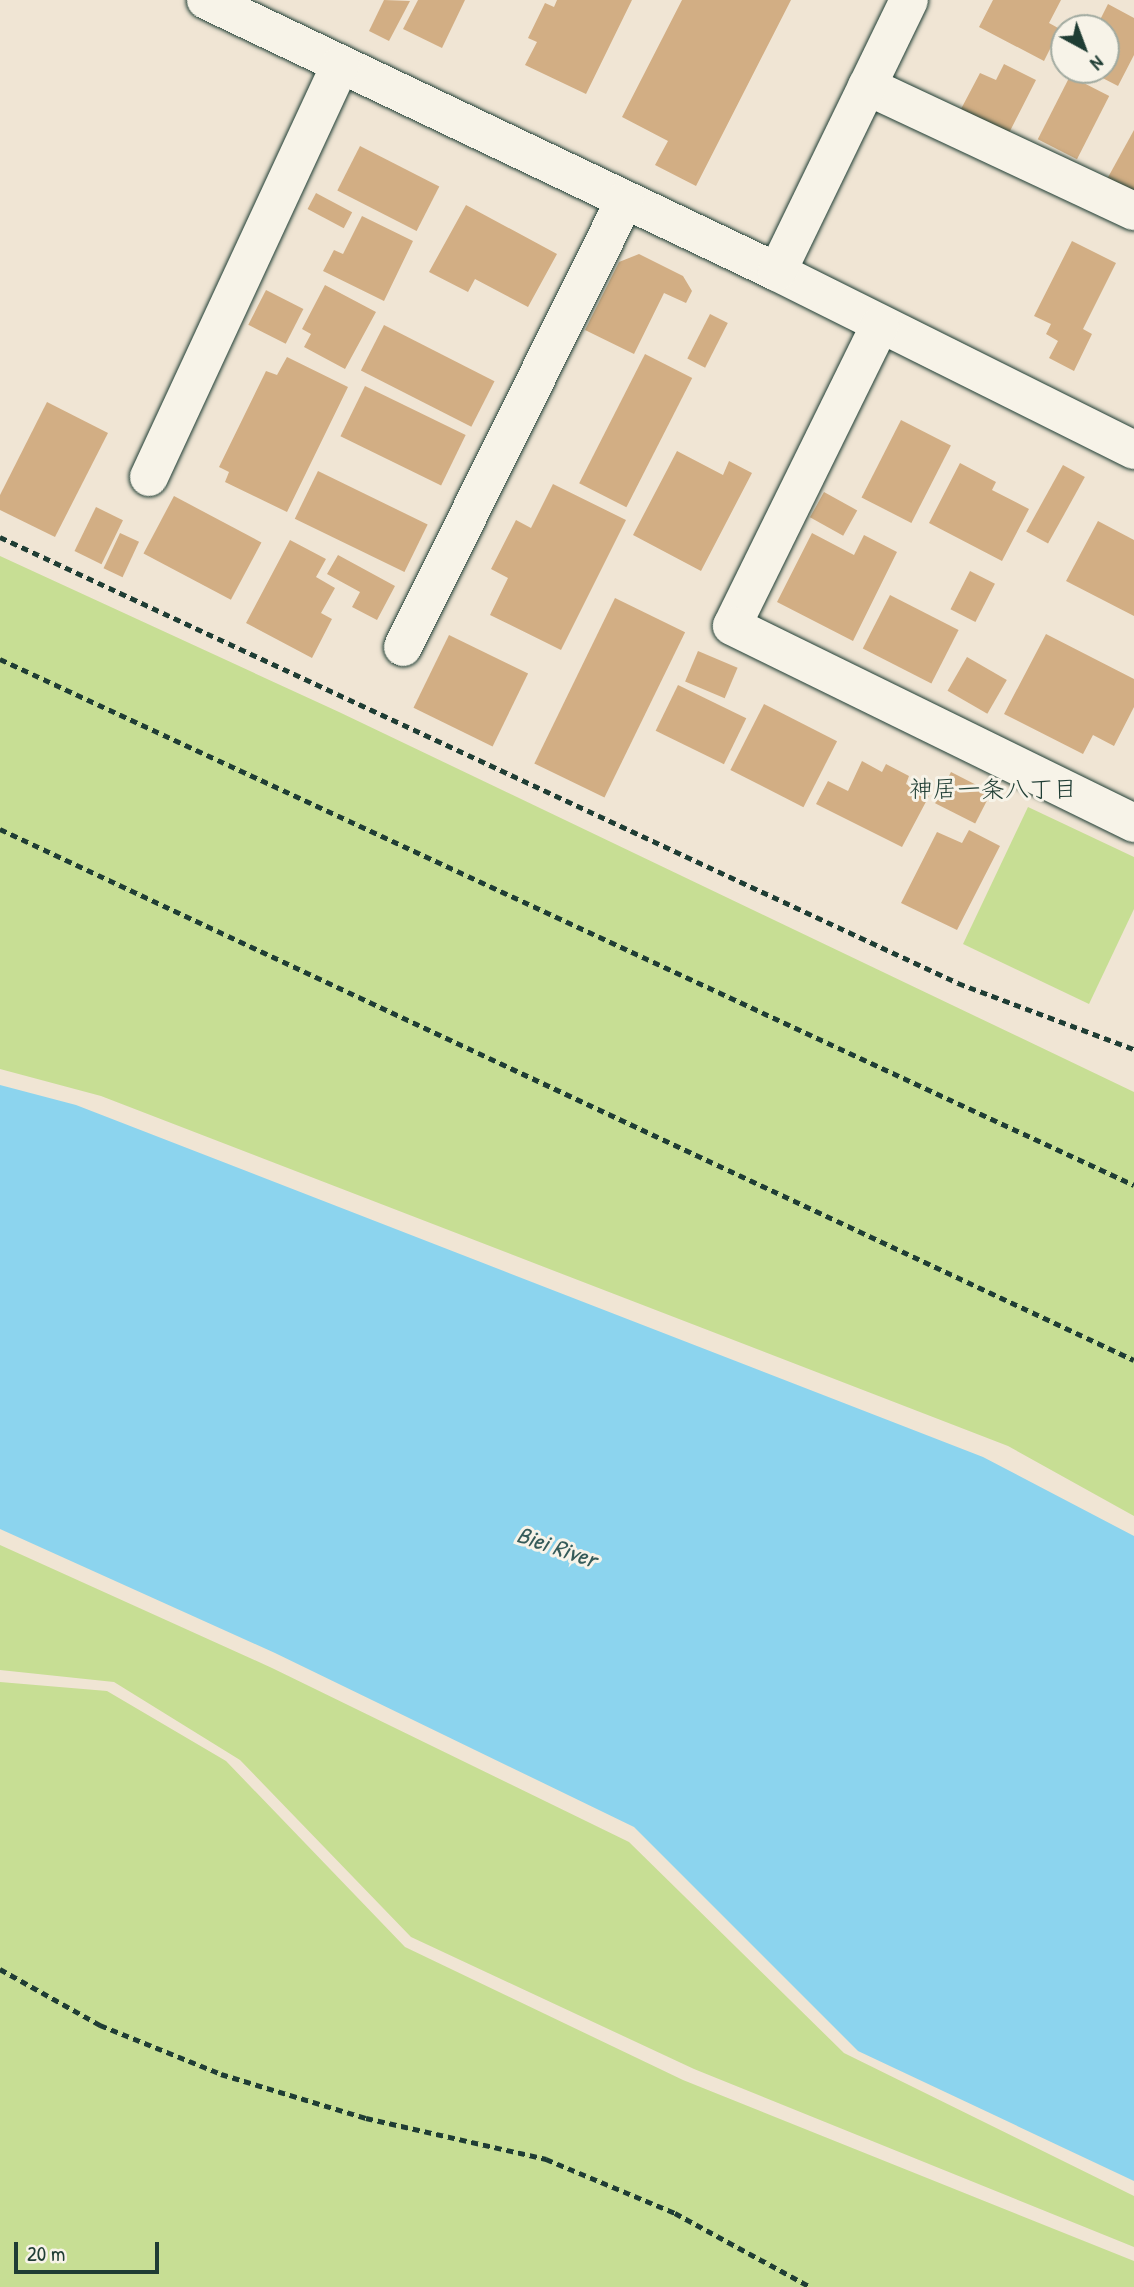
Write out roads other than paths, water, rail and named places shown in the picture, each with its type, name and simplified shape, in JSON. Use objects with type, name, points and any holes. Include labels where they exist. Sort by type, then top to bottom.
[{"type":"street","points":[[206,0],[777,272],[1134,450]]},
{"type":"street","points":[[777,272],[909,0]]},
{"type":"street","points":[[149,477],[341,64]]},
{"type":"street","points":[[867,86],[1134,211]]},
{"type":"street","points":[[403,647],[625,200]]},
{"type":"street","points":[[880,325],[732,626],[1134,823]]},
{"type":"water","name":"Biei River","points":[[0,1085],[76,1105],[983,1457],[1134,1536],[1134,2181],[858,2051],[634,1827],[275,1653],[0,1529]]},
{"type":"district","name":"神居一条八丁目","points":[[993,789]]}]
